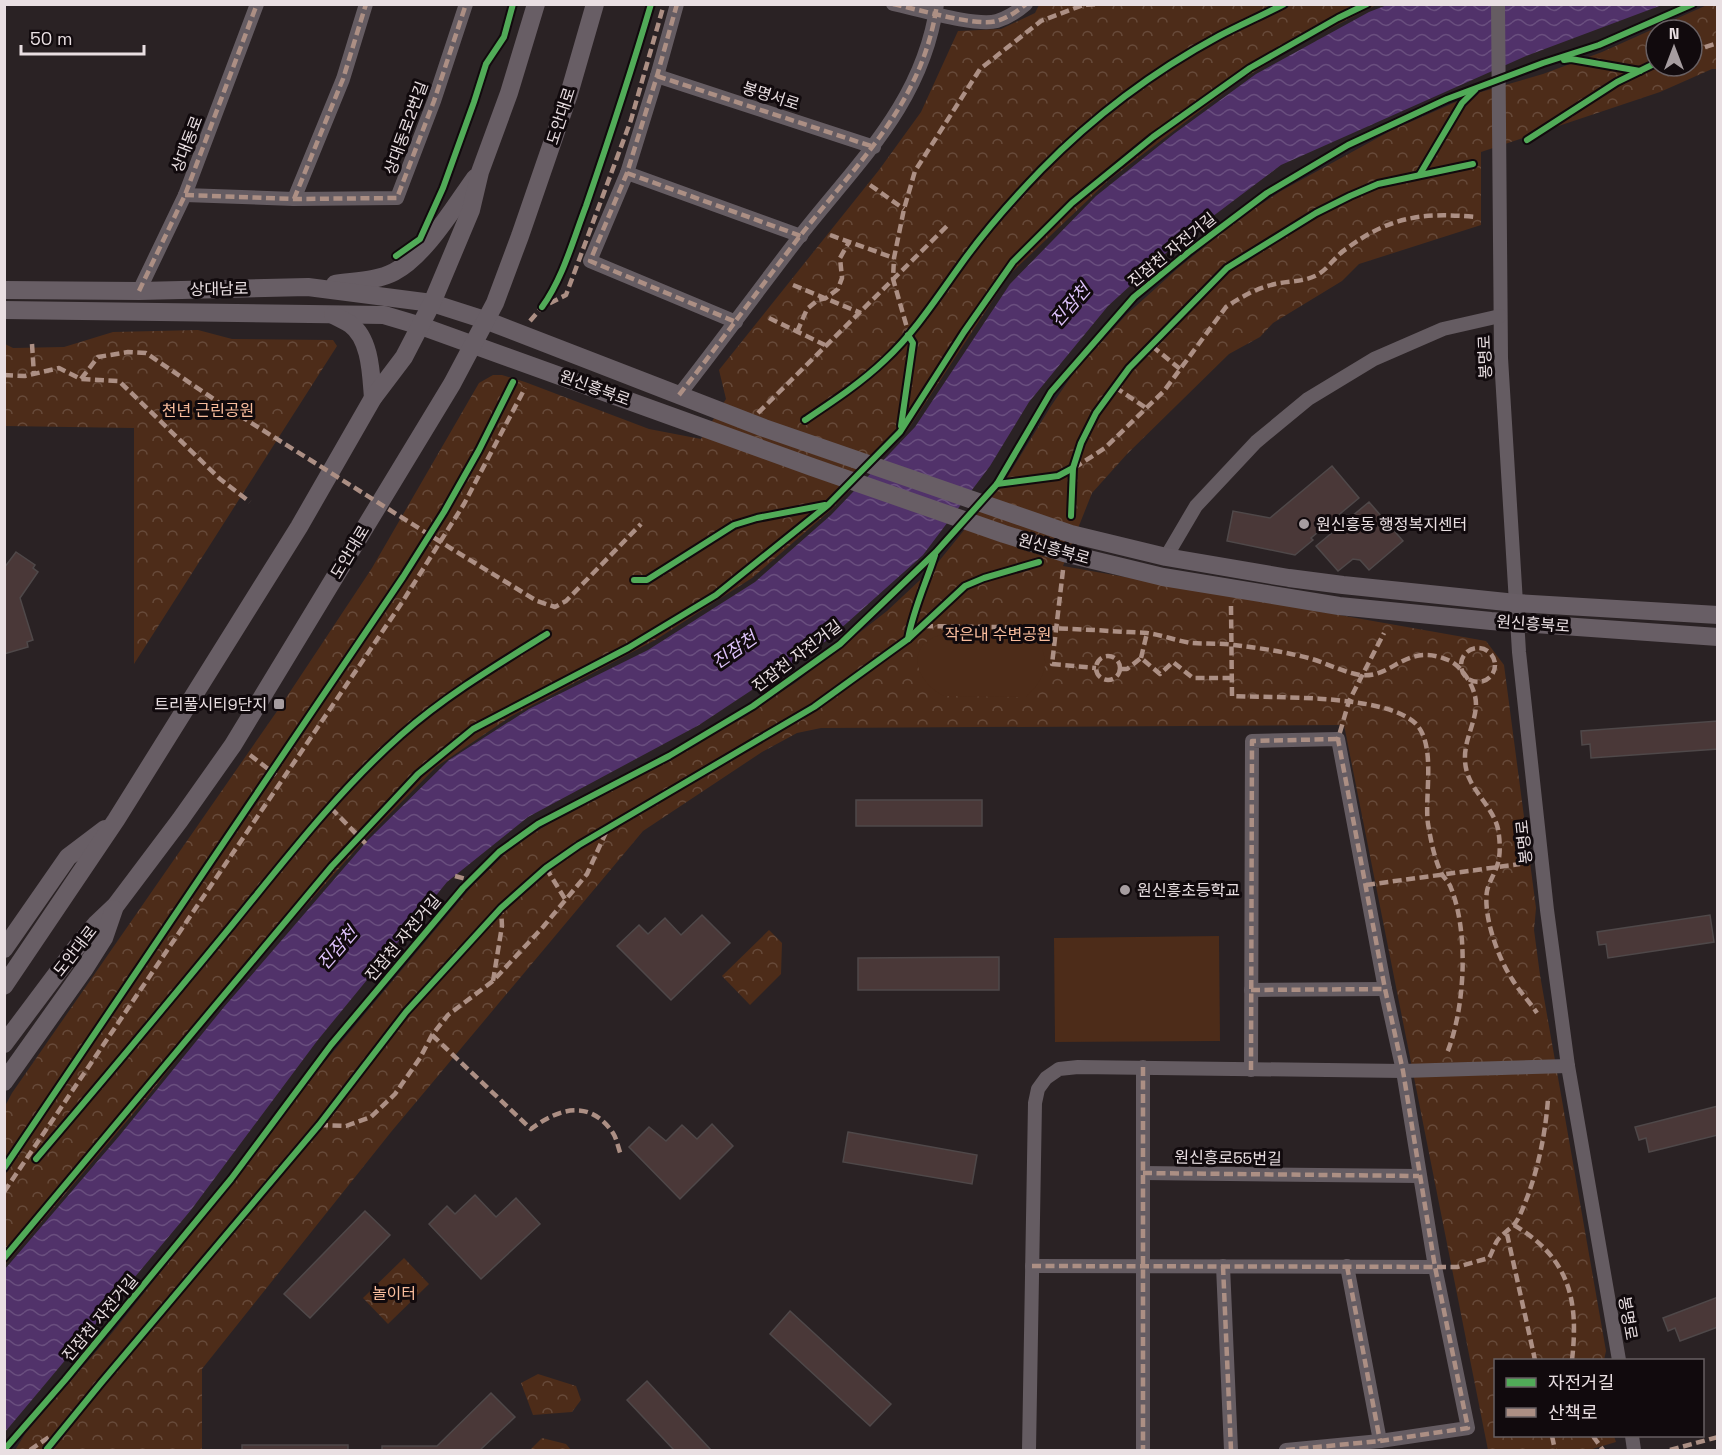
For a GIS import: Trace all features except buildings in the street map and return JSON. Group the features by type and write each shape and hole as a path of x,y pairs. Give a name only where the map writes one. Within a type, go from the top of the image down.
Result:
{"street":[{"name":"상대동로","path":"139,291 185,195 257,4"},
{"path":"294,199 343,78 366,4"},
{"name":"상대동로2번길","path":"185,195 294,199 397,198 430,111 466,4"},
{"path":"4,986 116,820 298,527 373,398 404,357 421,326 471,210 480,172 509,93 536,4"},
{"name":"도안대로","path":"4,1044 79,944 116,905 180,820 233,744 434,415 474,345 495,303 520,236 569,94 595,4"},
{"path":"677,4 627,173 590,261 736,322"},
{"path":"893,4 936,9 980,21 995,22 1009,16 1026,4"},
{"name":"봉명로","path":"1498,4 1501,358 1517,623 1547,910 1568,1066 1619,1359"},
{"path":"679,396 801,236 892,122 911,87 928,46 936,9"},
{"name":"봉명서로","path":"657,76 874,147"},
{"path":"308,287 370,279 394,273 428,244 480,172"},
{"path":"627,173 801,236"},
{"name":"상대남로","path":"4,290 139,291 308,287 432,303"},
{"name":"원신흥북로","path":"432,303 486,320 679,396 825,449 1071,534 1166,557 1300,580 1516,603 1718,615"},
{"name":"상대남로","path":"4,310 384,315 421,326"},
{"path":"329,313 352,325 363,340 370,364 373,398"},
{"name":"봉명로","path":"1166,557 1196,506 1256,442 1308,399 1374,359 1443,329 1500,316"},
{"name":"원신흥북로","path":"421,326 812,467 1064,553 1185,581 1340,606 1517,623 1718,637"},
{"path":"1251,1070 1252,741 1338,739 1385,989 1403,1071 1435,1267 1468,1428 1380,1441 1286,1450"},
{"path":"4,949 68,856 116,820"},
{"path":"4,1082 104,938 116,905"},
{"path":"1251,990 1385,989"},
{"path":"1029,1450 1035,1103 1038,1089 1046,1078 1059,1069 1143,1067 1403,1071 1568,1066"},
{"path":"1143,1067 1143,1450"},
{"name":"원신흥로55번길","path":"1143,1173 1419,1176"},
{"path":"1032,1266 1435,1267"},
{"path":"1223,1266 1231,1450"},
{"path":"1347,1266 1380,1441"}],"green space":[{"path":"1039,5 1376,5 1304,42 1241,80 1109,180 1010,274 907,431 832,509 752,578 657,639 510,717 436,767 367,837 295,918 5,1265 4,1108 12,1093 282,704 372,568 479,383 493,375 502,375 649,429 701,439 726,399 719,370 879,170 921,112 958,31 1001,29 1035,13"},
{"name":"작은내 수변공원","path":"1707,5 1717,5 1717,69 1704,73 1704,18 1678,18"},
{"name":"작은내 수변공원","path":"1644,33 1644,78 1692,78 1660,92 1481,152 1481,225 1359,264 1342,281 1273,323 1260,337 1229,354 1127,454 1092,493 1063,566 1486,641 1504,665 1536,908 1534,930 1540,975 1606,1351 1604,1359 1494,1359 1494,1437 1614,1437 1616,1442 1589,1450 1488,1450 1344,725 821,728 797,733 762,752 643,831 391,1132 202,1369 202,1450 15,1450 25,1434 112,1333 227,1189 312,1077 472,886 511,848 573,808 681,753 743,716 795,683 887,611 935,566 1008,476 1075,371 1126,315 1237,220 1281,191 1392,130 1474,94 1543,74"},
{"name":"천년 근린공원","path":"198,330 232,339 333,340 337,346 134,664 134,428 5,426 5,344 13,348 64,347 113,332"},
{"path":"947,633 1007,633 1036,639 1041,646 1045,661 1042,676 1026,697 944,696 926,682 918,661 924,643"},
{"path":"769,930 782,943 781,974 750,1005 722,976"},
{"path":"1219,936 1220,1041 1055,1042 1054,938"},
{"name":"놀이터","path":"404,1258 429,1284 388,1324 363,1298"},
{"path":"538,1374 576,1386 581,1400 572,1412 533,1415 521,1383"},
{"path":"542,1438 566,1444 571,1450 530,1450"}],"water":[{"name":"진잠천","path":"1387,5 1662,5 1526,56 1281,165 1176,244 1108,306 1029,402 990,466 923,555 829,639 699,725 528,817 447,882 317,1041 191,1210 5,1432 5,1269 120,1135 224,1007 368,840 449,760 529,709 648,650 755,582 831,515 915,427 1010,284 1096,196 1175,133 1256,74 1369,12"}],"marked path":[{"path":"139,291 185,195 257,4"},
{"path":"294,199 343,79 366,4"},
{"path":"185,195 294,199 397,198 434,101 466,4"},
{"path":"530,321 542,307 566,295 631,120 664,4"},
{"path":"677,4 627,173 590,261 736,322"},
{"path":"893,4 975,22 997,21 1016,12 1026,4"},
{"path":"679,395 885,129 918,72 937,4"},
{"path":"910,338 893,279 894,258 915,171 980,69 1041,21 1083,5 1097,4"},
{"path":"1704,47 1718,43"},
{"path":"657,76 874,147"},
{"path":"627,173 801,236"},
{"path":"870,185 904,209"},
{"path":"1074,468 1105,448 1164,391 1226,307 1232,303 1268,286 1315,276 1362,238 1392,223 1422,216 1475,217"},
{"path":"758,413 948,225"},
{"path":"830,235 894,258"},
{"path":"797,332 807,309 838,289 842,278 840,258 849,242"},
{"path":"793,285 861,313"},
{"path":"769,318 825,345"},
{"path":"32,344 34,375"},
{"path":"1152,346 1180,369"},
{"path":"81,379 98,357 128,352 146,353 218,402 452,549 537,601 555,607 566,601 641,524"},
{"path":"4,375 25,376 59,368 81,379 119,381 220,479 250,502"},
{"path":"1115,387 1146,408"},
{"path":"4,1192 401,604 464,504 525,388"},
{"path":"1063,570 1052,664 1096,668"},
{"path":"1231,606 1232,696 1355,702 1400,714 1415,723 1422,732 1428,757 1429,830 1441,873 1450,886 1457,906 1462,948 1463,971 1458,1015 1447,1053"},
{"path":"924,626 1147,633 1192,643 1229,644 1283,652 1360,675 1382,672 1421,655 1453,662 1469,680 1476,704 1465,751 1466,769 1469,779 1495,820 1499,833 1498,862 1487,891 1489,924 1507,970 1537,1013"},
{"path":"1141,658 1147,633"},
{"path":"1286,1450 1380,1441 1468,1428 1435,1267 1403,1071 1385,989 1338,739 1349,701 1384,633"},
{"path":"1478,648 1490,653 1495,665 1490,677 1478,682 1466,677 1461,665 1466,653 1478,648"},
{"path":"1108,656 1117,659 1120,668 1117,677 1108,680 1099,677 1096,668 1099,659 1108,656"},
{"path":"1121,669 1127,669 1141,658 1160,674 1173,662 1193,678 1232,678"},
{"path":"1251,1070 1252,741 1338,739"},
{"path":"250,755 276,775"},
{"path":"331,808 366,844"},
{"path":"319,1125 346,1126 371,1117 395,1094 420,1058 432,1035 448,1015 493,981 543,927 587,874 607,830"},
{"path":"1366,885 1520,864"},
{"path":"546,868 565,899"},
{"path":"455,876 470,880"},
{"path":"493,981 502,926 501,908"},
{"path":"1251,990 1385,989"},
{"path":"432,1035 531,1129 563,1112 584,1111 604,1122 614,1135 621,1155"},
{"path":"1143,1067 1143,1450"},
{"path":"1032,1266 1457,1267 1489,1258 1497,1241 1517,1221 1525,1203 1539,1159 1548,1099"},
{"path":"1143,1173 1419,1176"},
{"path":"1514,1225 1547,1251 1566,1282 1574,1318 1572,1359"},
{"path":"1507,1234 1535,1359"},
{"path":"1223,1266 1231,1450"},
{"path":"1347,1266 1380,1441"},
{"path":"30,1450 52,1435"},
{"path":"1552,1437 1555,1450"},
{"path":"1594,1437 1603,1450"},
{"path":"1670,1450 1718,1437"}],"cycle path":[{"path":"396,256 420,239 443,188 486,64 504,37 513,4"},
{"path":"542,307 556,284 572,245 651,4"},
{"path":"805,420 856,384 896,350 998,217 1041,170 1081,132 1171,64 1219,36 1284,4"},
{"path":"4,1258 332,866 418,774 473,729 628,648 716,595 828,505 900,432 964,332 1013,262 1072,203 1153,137 1250,68 1367,4"},
{"name":"진잠천 자전거길","path":"4,1450 65,1380 231,1179 331,1045 463,888 499,852 538,824 669,756 753,706 840,644 936,552 997,484 1051,392 1134,297 1267,193 1348,145 1447,99 1599,45 1693,4"},
{"path":"1564,60 1571,59 1640,71"},
{"path":"1527,140 1617,82 1644,69"},
{"path":"1420,174 1462,103 1475,90"},
{"path":"1071,516 1073,468 1081,443 1096,413 1129,368 1227,268 1316,213 1378,184 1473,164"},
{"path":"901,426 913,343 908,335"},
{"path":"4,1168 403,577 444,512 479,450 513,382"},
{"path":"997,484 1058,476 1073,468"},
{"path":"634,580 647,580 734,525 757,518 825,505"},
{"path":"908,639 916,607 935,555"},
{"path":"47,1449 319,1125 406,1012 501,908 546,868 579,845 814,707 908,639 965,586 1039,562"},
{"path":"36,1159 292,851 355,779 401,735 435,707 547,634"}],"place":[{"name":"원신흥동 행정복지센터","path":"1304,524"},
{"name":"트리풀시티9단지","path":"279,704"},
{"name":"원신흥초등학교","path":"1125,890"}]}
